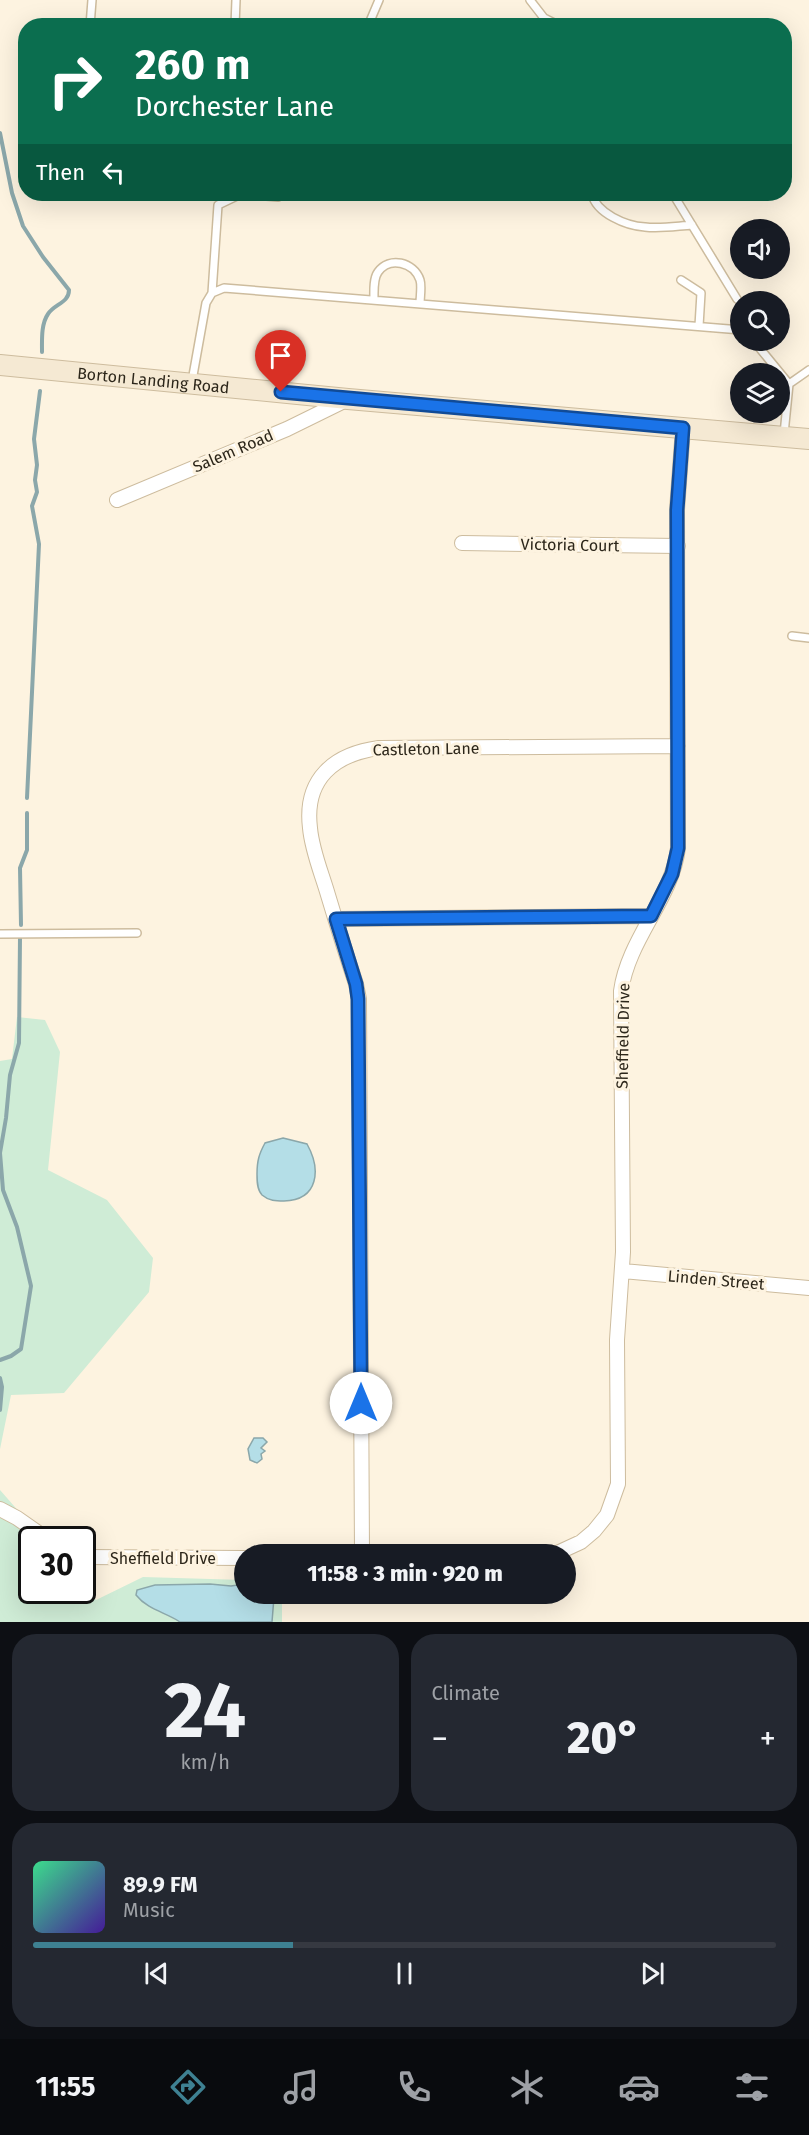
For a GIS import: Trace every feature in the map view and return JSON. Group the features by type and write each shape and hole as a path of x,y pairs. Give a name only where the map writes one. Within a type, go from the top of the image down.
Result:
{"street":[{"name":"Borton Landing Road","path":"0,365 348,399 809,439"},
{"name":"Salem Road","path":"117,500 287,429 348,399"},
{"name":"Sheffield Drive","path":"576,1544 594,1532 607,1515 616,1495 619,1472 618,1323 623,1271 621,991 624,973 672,874 677,857 677,510 683,428"},
{"name":"Victoria Court","path":"462,543 678,546"},
{"name":"Castleton Lane","path":"362,1544 358,999 356,984 310,834 310,807 313,792 322,776 345,756 379,748 678,746"},
{"path":"336,919 651,916"},
{"name":"Linden Street","path":"623,1271 809,1288"},
{"path":"0,1509 28,1526"},
{"name":"Sheffield Drive","path":"96,1557 234,1557"}],"lane":[{"path":"91,18 93,0"},
{"path":"235,18 236,0"},
{"path":"371,18 379,0"},
{"path":"530,0 544,18"},
{"path":"593,201 607,213 625,222 645,227 692,225"},
{"path":"677,201 732,291"},
{"path":"191,383 206,303 212,293 218,205 224,202"},
{"path":"374,300 378,273 386,265 398,262 411,267 420,280 420,304"},
{"path":"681,280 701,293 699,326"},
{"path":"212,293 224,288 730,329"},
{"path":"762,351 772,363"},
{"path":"790,383 809,370"},
{"path":"784,437 785,423"},
{"path":"792,636 809,638"},
{"path":"0,934 137,933"}],"green space":[{"path":"17,1017 45,1020 60,1052 48,1170 107,1200 153,1258 149,1292 64,1393 11,1395 0,1449 0,1061 12,1059"},
{"path":"0,1490 32,1526 18,1526 18,1604 96,1604 96,1600 143,1577 234,1580 234,1604 282,1604 282,1622 0,1622"}],"water":[{"path":"283,1138 307,1144 314,1163 314,1182 304,1195 296,1199 275,1201 265,1197 259,1191 257,1165 265,1143"},
{"path":"254,1438 263,1438 267,1442 261,1448 265,1451 261,1454 262,1459 257,1463 250,1460 248,1449"},
{"path":"155,1585 234,1586 234,1604 273,1604 272,1622 180,1622 151,1607 136,1595 137,1590"}],"waterway":[{"path":"0,133 12,193 23,226 43,257 69,290 67,298 51,311 44,322 42,352"},
{"path":"27,798 39,544 32,506 37,492 34,439 40,391"},
{"path":"21,925 20,868 27,850 27,813"},
{"path":"0,1360 21,1349 31,1286 17,1227 3,1190 0,1153 10,1075 19,1043 20,937"},
{"path":"0,1378 2,1387 0,1410"}],"route":[{"path":"281,392 683,428 677,510 679,835 677,857 672,874 651,916 336,919 356,984 358,999 361,1403"}]}
